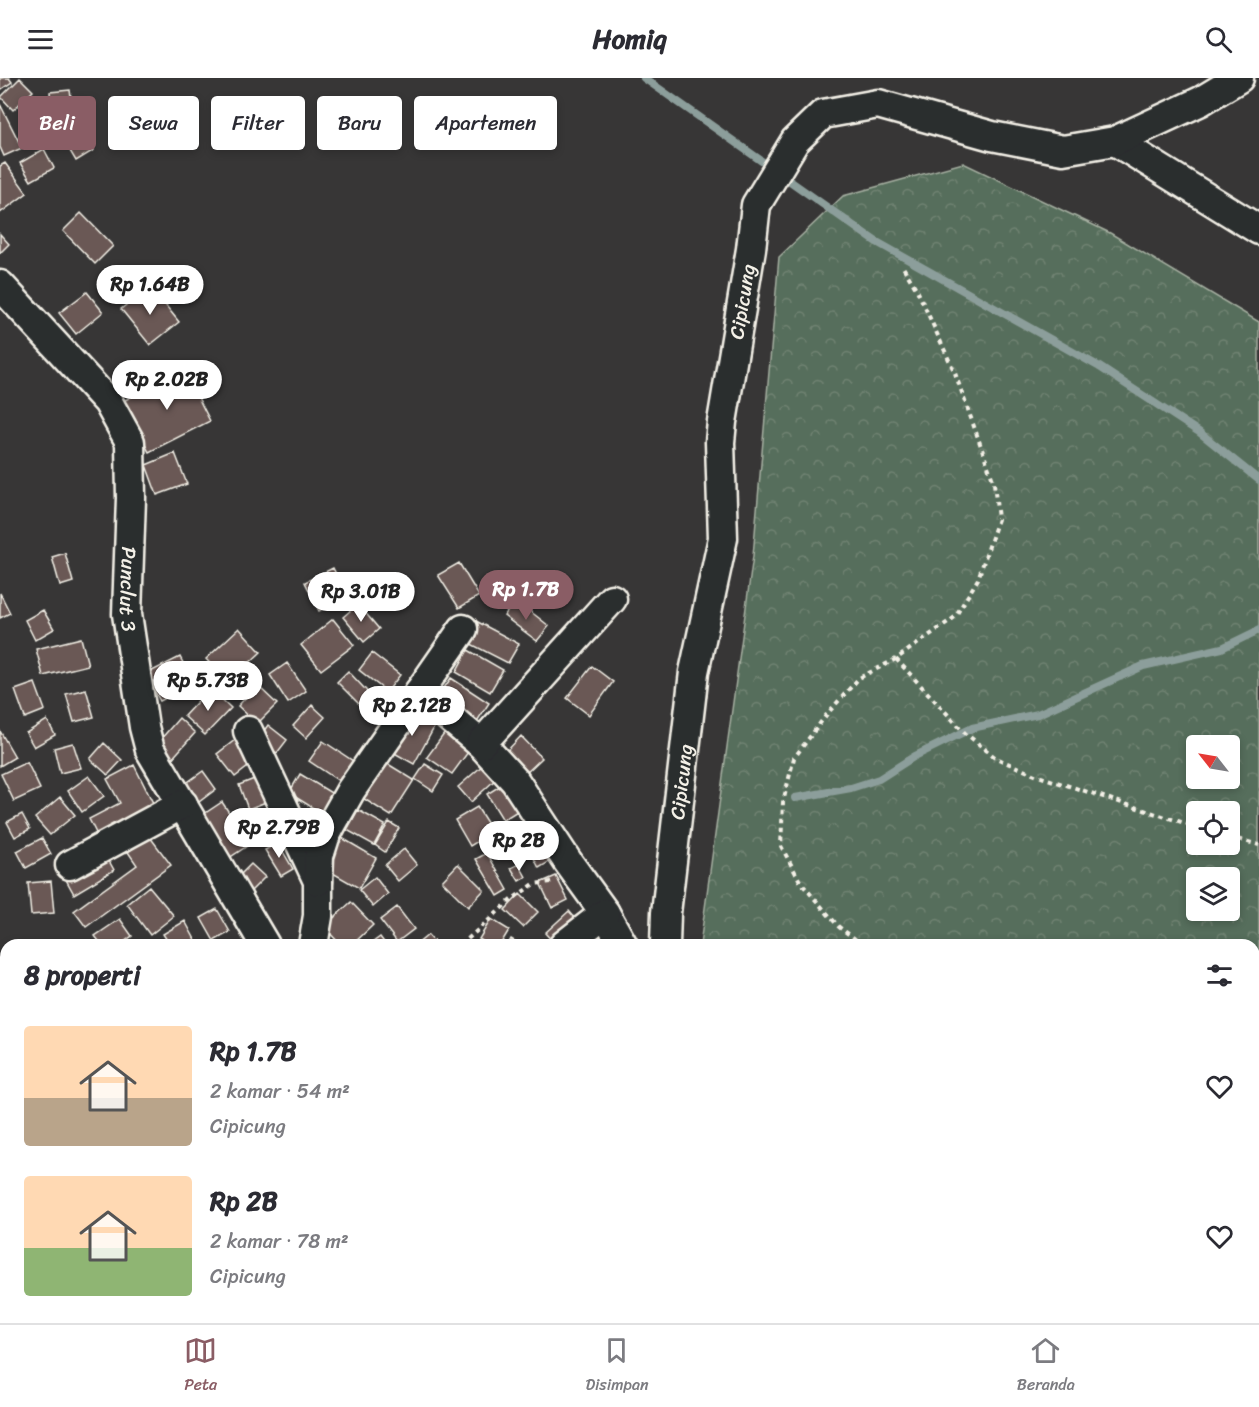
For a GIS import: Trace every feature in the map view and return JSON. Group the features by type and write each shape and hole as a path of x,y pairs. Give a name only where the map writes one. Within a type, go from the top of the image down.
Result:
{"street":[{"name":"Cipicung","path":"665,939 666,914 694,672 723,538 720,450 722,422 751,249 756,205 795,141 823,114 878,104 992,136 1063,150 1115,141 1201,101 1236,79"},
{"path":"1115,141 1259,230"},
{"name":"Punclut 3","path":"0,285 108,402 130,442 131,498 127,614 144,727 150,750 262,939"},
{"path":"481,744 612,599"},
{"path":"314,939 318,916 319,856 325,837 351,790 463,629"},
{"path":"419,692 481,744 515,781 619,939"},
{"path":"248,731 318,881"},
{"path":"69,865 183,804"},
{"path":"572,939 604,913"}],"path":[{"path":"855,939 839,927 801,884 781,846 783,802 794,758 827,714 859,678 896,659 955,617 978,579 999,519 994,483 955,373 917,290 903,267"},
{"path":"896,659 965,733 996,758 1035,775 1186,823"},
{"path":"1240,840 1259,846"},
{"path":"467,939 504,904 534,884"}],"green space":[{"path":"963,163 1110,233 1259,322 1259,939 701,939 753,556 779,257 843,196"}],"building":[{"path":"0,78 9,78 12,82 0,90"},
{"path":"20,78 33,91 28,96 18,96 18,105 13,110 1,97"},
{"path":"70,90 71,96 50,96 50,92"},
{"path":"0,104 18,140 18,150 4,156 0,147"},
{"path":"45,150 54,168 31,181 20,163"},
{"path":"69,150 94,150 76,161"},
{"path":"5,163 27,193 0,213 0,166"},
{"path":"81,213 113,246 95,264 63,231"},
{"path":"0,234 9,244 0,253"},
{"path":"150,286 179,322 150,345 121,309"},
{"path":"87,292 103,312 76,334 59,313"},
{"path":"184,370 210,421 149,452 123,401"},
{"path":"175,453 187,484 157,495 146,465"},
{"path":"65,553 73,582 60,586 52,557"},
{"path":"459,563 479,596 459,608 438,575"},
{"path":"333,568 347,596 319,611 305,582"},
{"path":"0,593 10,613 0,618"},
{"path":"516,600 549,626 537,641 504,616"},
{"path":"358,604 379,629 364,642 343,617"},
{"path":"43,610 54,629 35,640 25,620"},
{"path":"333,619 354,645 321,670 301,645"},
{"path":"476,621 519,644 508,663 465,641"},
{"path":"239,628 261,652 228,683 206,659"},
{"path":"81,638 88,665 43,676 36,649"},
{"path":"468,650 503,670 490,692 456,672"},
{"path":"372,653 400,675 387,692 359,670"},
{"path":"180,657 194,684 160,701 146,674"},
{"path":"287,663 306,691 288,703 270,675"},
{"path":"592,666 613,682 589,715 567,698"},
{"path":"348,671 378,703 368,713 337,682"},
{"path":"451,678 489,703 472,729 433,704"},
{"path":"35,683 45,710 25,718 15,690"},
{"path":"257,685 277,704 257,724 238,706"},
{"path":"210,688 231,708 205,735 184,716"},
{"path":"86,689 94,717 74,722 66,694"},
{"path":"312,705 325,717 306,738 293,726"},
{"path":"411,710 436,724 414,764 389,750"},
{"path":"179,718 195,733 170,761 154,747"},
{"path":"47,720 55,735 34,747 26,733"},
{"path":"268,725 287,740 277,753 258,739"},
{"path":"447,730 471,748 452,774 427,757"},
{"path":"0,731 15,757 0,766"},
{"path":"240,736 257,760 235,777 217,754"},
{"path":"521,736 542,758 523,776 503,755"},
{"path":"323,741 353,761 339,781 309,761"},
{"path":"73,743 81,768 60,773 54,748"},
{"path":"104,743 122,760 108,775 90,759"},
{"path":"383,761 414,780 391,816 361,797"},
{"path":"27,762 40,789 14,801 1,774"},
{"path":"425,764 443,775 433,791 415,779"},
{"path":"134,765 154,805 97,835 89,819 120,803 107,779"},
{"path":"483,765 496,779 471,802 458,787"},
{"path":"203,771 216,789 195,805 181,787"},
{"path":"300,774 333,794 321,813 289,793"},
{"path":"89,776 104,796 82,812 68,791"},
{"path":"262,776 271,800 248,809 239,785"},
{"path":"503,784 519,810 503,820 487,794"},
{"path":"60,797 75,815 50,835 35,818"},
{"path":"222,802 250,844 226,860 198,818"},
{"path":"275,805 281,821 258,831 252,816"},
{"path":"477,807 493,832 470,846 455,820"},
{"path":"358,810 385,825 374,845 347,830"},
{"path":"22,814 30,829 15,837 7,822"},
{"path":"389,822 399,828 385,852 375,845"},
{"path":"529,825 536,839 503,856 495,841"},
{"path":"150,837 171,865 86,927 74,911 137,865 128,852"},
{"path":"42,838 51,854 26,868 17,851"},
{"path":"342,838 376,858 359,888 324,868"},
{"path":"278,843 293,869 281,876 265,850"},
{"path":"545,843 554,859 539,868 531,852"},
{"path":"404,849 417,865 398,881 385,865"},
{"path":"104,852 114,870 74,894 64,876"},
{"path":"487,853 508,890 498,896 476,859"},
{"path":"251,864 265,877 248,894 234,881"},
{"path":"458,864 484,890 468,907 442,881"},
{"path":"519,864 526,877 519,881 511,868"},
{"path":"556,876 568,900 552,908 540,883"},
{"path":"375,877 388,894 373,907 359,890"},
{"path":"51,881 54,913 31,915 28,883"},
{"path":"149,886 174,916 150,935 127,904"},
{"path":"520,894 538,912 523,927 505,910"},
{"path":"351,902 373,925 358,939 335,939 324,927"},
{"path":"397,907 414,929 401,939 395,939 380,920"},
{"path":"217,909 230,932 213,939 201,918"},
{"path":"569,911 582,926 564,939 550,939 545,933"},
{"path":"120,919 132,936 128,939 97,939 95,936"},
{"path":"491,919 509,930 504,939 479,939"},
{"path":"185,921 195,939 166,939 163,934"},
{"path":"595,929 604,939 584,939"}],"waterway":[{"path":"644,78 875,241 1098,366 1199,432 1259,480"},
{"path":"795,798 851,788 879,779 915,756 972,728 1038,714 1143,666 1222,648 1259,630"}]}
